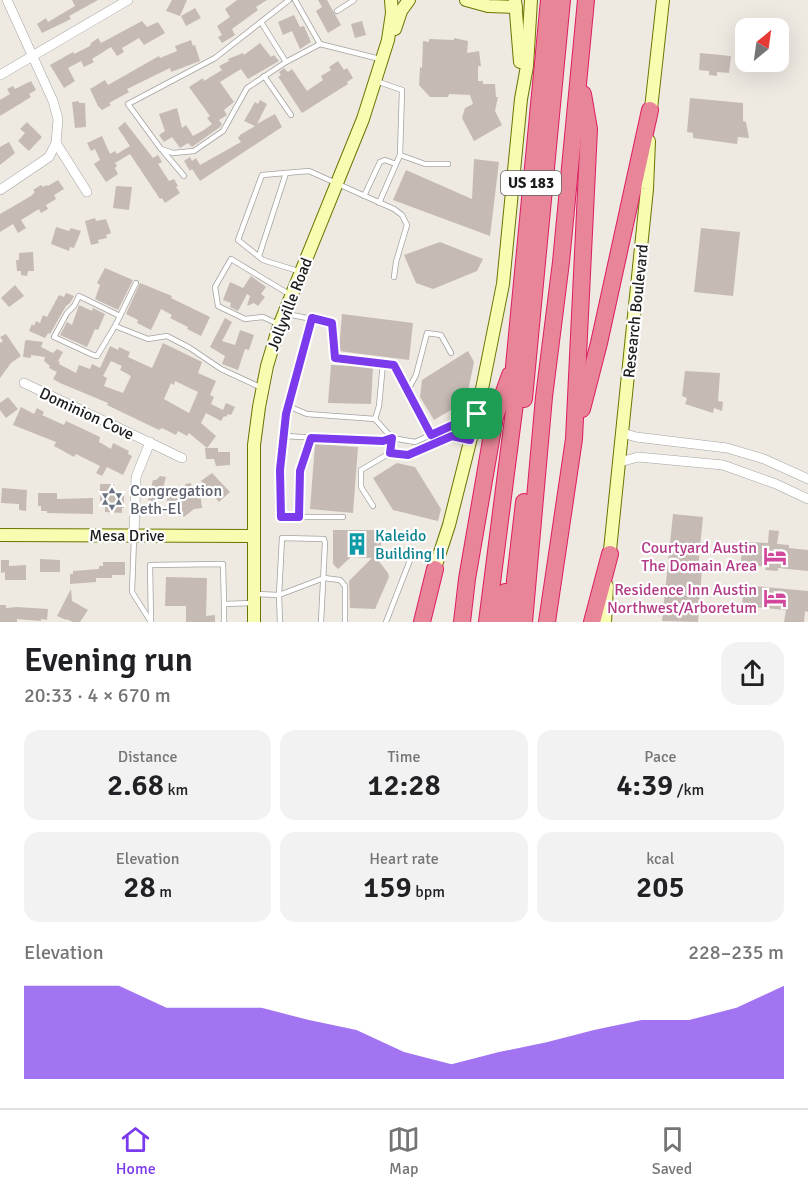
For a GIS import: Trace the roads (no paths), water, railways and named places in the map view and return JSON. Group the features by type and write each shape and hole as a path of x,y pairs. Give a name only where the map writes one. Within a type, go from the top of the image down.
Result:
{"highway":[{"name":"US 183","path":"487,622 515,403 514,366 549,0"},
{"path":"515,622 511,579 562,0"},
{"path":"502,622 511,579 552,248 575,0"},
{"name":"US 183","path":"524,622 544,398 561,262 586,0"},
{"path":"547,622 574,439 589,129 579,75"},
{"path":"574,439 599,343 650,110"},
{"path":"462,622 467,579 495,417 514,366"},
{"path":"592,622 610,554"},
{"path":"422,622 437,563"}],"main road":[{"name":"Jollyville Road","path":"254,622 254,445 262,388 282,319 363,119 383,60 392,13 391,0"},
{"path":"388,40 393,34 401,11 409,0"},
{"path":"466,0 488,6 516,3 521,99"},
{"path":"413,622 437,563 449,525 477,414 503,284 531,0"},
{"name":"Research Boulevard","path":"604,622 647,189 650,110 663,0"},
{"name":"Mesa Drive","path":"0,535 253,536"}],"street":[{"path":"0,190 49,157 56,143 58,119 53,101 8,0"},
{"path":"0,75 128,0"},
{"path":"56,143 87,192"},
{"name":"Dominion Cove","path":"24,383 182,458"},
{"path":"623,433 636,437 727,448 749,454 808,479"},
{"name":"Dominion Cove","path":"134,535 136,477 150,442"},
{"path":"620,462 638,457 723,465 777,484 808,499"},
{"path":"777,484 785,468"}],"lane":[{"path":"184,176 128,104 215,58 289,0"},
{"path":"295,0 320,44"},
{"path":"337,11 354,0"},
{"path":"261,22 286,62"},
{"path":"161,149 173,153 194,151 214,138 224,131 247,88 286,62 320,44 383,60"},
{"path":"264,76 291,115"},
{"path":"376,81 402,90 403,103 400,155 379,203"},
{"path":"400,155 425,164 448,164"},
{"path":"364,196 380,162 385,160 396,164"},
{"path":"301,272 259,256 238,240 262,175 309,171 402,215 407,225 394,277"},
{"path":"259,256 286,173"},
{"path":"291,296 231,259 215,287 218,306 245,319 312,318 332,323 335,358 394,365 431,435"},
{"path":"120,316 79,296 54,337 97,356 115,326 120,316 136,283"},
{"path":"312,318 288,406 283,436 280,470 281,517 343,517"},
{"path":"115,326 148,339 167,336 221,369 262,388"},
{"path":"408,390 416,375 427,333 441,335 452,353"},
{"path":"375,419 379,406 383,363"},
{"path":"288,406 307,414 375,419 392,438 390,453"},
{"path":"283,436 383,441 392,438 415,442 477,414"},
{"path":"373,506 361,487 361,470 390,453 408,455 452,436 470,440"},
{"path":"299,517 300,471 311,438"},
{"path":"134,535 132,592 151,622"},
{"path":"280,622 282,538 324,539 321,622"},
{"path":"386,622 412,555 437,563"},
{"path":"151,622 150,565 223,564 224,622"},
{"path":"224,604 279,595 324,578 340,580 345,586 345,622"}],"place":[{"name":"Congregation Beth-El","path":"112,499"},
{"name":"Kaleido Building II","path":"357,544"},
{"name":"Courtyard Austin The Domain Area","path":"775,556"},
{"name":"Residence Inn Austin Northwest/Arboretum","path":"775,598"}]}
